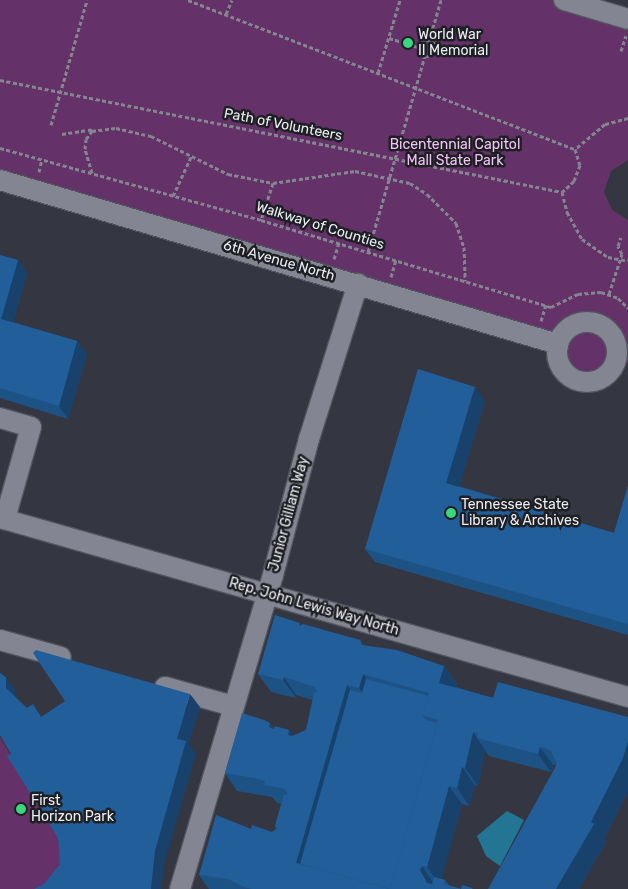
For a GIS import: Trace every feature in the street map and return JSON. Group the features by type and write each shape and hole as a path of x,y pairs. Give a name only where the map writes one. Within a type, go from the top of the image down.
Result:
{"street":[{"path":"564,0 628,19"},
{"name":"6th Avenue North","path":"0,180 558,344"},
{"name":"Junior Gilliam Way","path":"180,889 267,594 309,439 358,284"},
{"path":"595,322 606,327 615,339 622,362 602,379 578,380 562,368 558,358 558,344 571,326 595,322"},
{"path":"0,418 31,427 3,518"},
{"name":"Rep. John Lewis Way North","path":"3,518 628,697"},
{"path":"0,640 84,664"},
{"path":"148,682 233,706"}],"path":[{"path":"51,125 87,0"},
{"path":"188,0 575,149"},
{"path":"226,14 232,0"},
{"path":"378,74 400,0"},
{"path":"368,252 425,56 434,49 429,41 441,0"},
{"path":"621,51 628,30"},
{"path":"389,38 419,47 425,56"},
{"path":"419,47 422,42 429,41"},
{"name":"Path of Volunteers","path":"0,80 562,192"},
{"path":"575,149 605,124 628,118"},
{"path":"62,134 116,128 151,136 169,142 191,157 228,174 273,183 347,171 391,177 427,194 456,223 464,247 465,281"},
{"path":"92,173 86,161 85,145 89,134 97,129"},
{"name":"Walkway of Counties","path":"0,148 261,220 551,306 586,292 609,294"},
{"path":"575,149 580,165 574,181 562,192 570,220 582,239 594,249 620,260 628,261"},
{"path":"173,196 191,157"},
{"path":"261,220 273,183"},
{"path":"621,237 618,246 622,254 609,294 628,308"},
{"path":"333,261 339,243"},
{"path":"390,278 396,260"}],"green space":[{"name":"Bicentennial Capitol Mall State Park","path":"0,0 564,0 628,19 628,160 611,171 604,192 612,210 628,220 628,363 617,360 602,379 578,381 562,368 557,352 0,180"},
{"name":"First Horizon Park","path":"0,737 66,849 63,889 0,889"}],"water":[{"path":"507,811 524,820 500,866 486,856 477,836"}],"building":[{"path":"0,255 18,260 1,319 77,341 59,406 0,388"},
{"name":"Tennessee State Library & Archives","path":"418,369 475,387 446,483 614,533 628,486 628,624 365,549"},
{"path":"275,615 300,623 299,626 303,624 360,640 362,645 397,650 444,666 439,683 493,698 498,682 628,717 628,741 623,758 591,822 594,824 556,889 488,889 557,764 551,751 545,748 540,747 538,754 477,738 478,733 473,732 465,768 462,767 457,788 449,786 427,867 422,866 420,870 427,883 432,884 434,877 445,880 444,884 461,889 390,889 438,720 422,715 429,693 363,674 359,688 347,685 296,863 389,889 252,889 228,879 199,875 216,815 251,829 252,825 272,832 278,828 275,826 284,795 288,794 285,789 264,785 265,781 225,773 242,713 270,723 269,727 274,729 275,726 289,730 288,735 292,736 306,730 314,693 317,692 315,687 284,677 283,680 258,674"},
{"path":"36,650 190,694 177,739 186,741 155,851 151,889 34,889 44,884 60,864 58,838 7,756 11,754 0,735 0,673 6,677 6,688 27,708 33,704 41,717 65,701 33,653"},
{"path":"366,679 428,696 422,715 426,720 437,723 390,889 300,864 350,690 362,693"},
{"path":"462,885 472,888 472,889 461,889"}],"place":[{"name":"World War II Memorial","path":"408,43"},
{"name":"Tennessee State Library & Archives","path":"451,513"},
{"name":"First Horizon Park","path":"21,809"}]}
